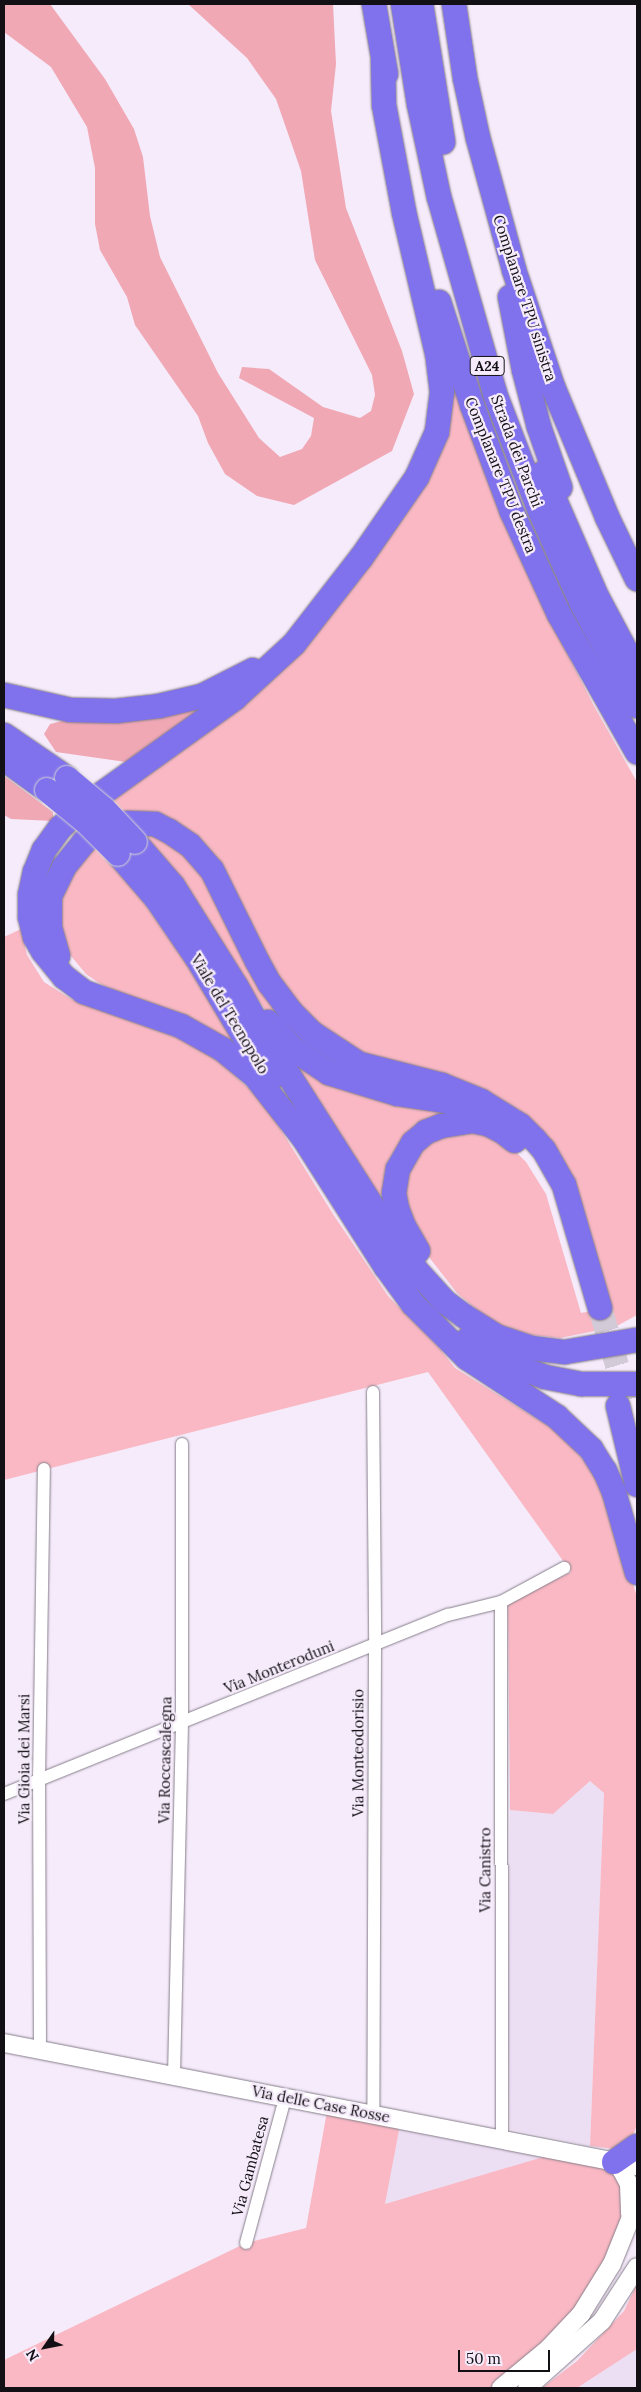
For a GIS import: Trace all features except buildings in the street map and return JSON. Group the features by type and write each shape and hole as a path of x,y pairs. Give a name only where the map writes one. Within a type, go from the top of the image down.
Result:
{"highway":[{"name":"Complanare TPU destra","path":"374,4 382,60 440,304 472,405 512,512 559,614 637,752"},
{"name":"Strada dei Parchi","path":"403,4 419,104 439,197 495,394 540,511 577,593 637,706"},
{"name":"Strada dei Parchi","path":"421,4 453,193 509,386 554,502 597,597 637,672"},
{"name":"Complanare TPU sinistra","path":"454,4 465,78 478,138 514,270 553,387 607,517 637,579"},
{"path":"306,1141 255,1076 222,1049 181,1026 84,992 64,977 51,963 34,932 30,917 30,895 34,872 44,850 60,828 79,810 234,699 294,644 361,558 417,477 437,432 442,392 436,353 404,212 384,104 382,60"},
{"path":"478,138 524,370 539,427 560,487 588,553 597,597"},
{"path":"4,695 70,710 116,711 159,706 202,696 224,686 294,644"},
{"name":"Viale del Tecnopolo","path":"4,735 57,784 86,822 126,848 173,886 236,986"},
{"name":"Viale del Tecnopolo","path":"4,759 57,784"},
{"path":"84,992 67,970 54,946 48,913 50,896 56,879 73,854 96,832 128,823 155,824 176,835 202,856 212,870 256,961 270,984 291,1012 312,1033 359,1064 442,1085 480,1101 520,1125 540,1145 564,1185 595,1310 545,1179 512,1138 488,1124 473,1120 457,1121 426,1132 413,1143 401,1161 394,1184 397,1209 404,1227 434,1276 464,1316"},
{"name":"Viale del Tecnopolo","path":"126,848 156,898 197,958 306,1141 386,1267 413,1304"},
{"path":"236,986 293,1049 329,1073 398,1094 454,1102 504,1114"},
{"path":"236,986 267,1041 389,1232 427,1284 464,1316 498,1336 539,1350 565,1352 632,1340"},
{"path":"413,1304 484,1352 506,1363 545,1377 582,1384 628,1397"},
{"path":"413,1304 467,1358 557,1417 591,1449 605,1471 614,1492 637,1573"},
{"path":"582,1384 637,1369"},
{"path":"628,1397 637,1437"},
{"path":"628,1397 637,1485"},
{"path":"614,2162 637,2146"}],"street":[{"name":"Via Monteodorisio","path":"373,1392 375,1646 374,2114"},
{"name":"Via Roccascalegna","path":"174,2076 182,1724 182,1444"},
{"name":"Via Gioia dei Marsi","path":"40,2050 39,1780 44,1469"},
{"name":"Via Monteroduni","path":"4,1794 182,1724 448,1615 501,1602 564,1568"},
{"name":"Via Canistro","path":"501,1602 502,2139"},
{"name":"Via delle Case Rosse","path":"4,2043 637,2166"},
{"name":"Via Gambatesa","path":"246,2243 286,2098"},
{"path":"614,2162 621,2169 629,2184 630,2225"},
{"path":"501,2388 549,2348 581,2314 612,2264 630,2225 637,2202"},
{"path":"527,2388 602,2321 637,2267"}],"shaded area":[{"path":"4,4 50,4 105,79 134,129 143,157 150,216 160,257 218,373 259,438 280,457 302,449 311,436 314,418 239,378 242,367 269,369 323,407 360,418 371,411 375,395 372,375 315,260 301,171 276,99 247,58 188,4 333,4 336,64 331,111 346,208 402,351 414,394 392,451 294,505 257,496 225,474 208,443 198,416 135,325 127,297 100,250 95,224 95,168 87,127 51,67 4,32"},
{"path":"452,377 549,618 594,706 637,782 637,1315 615,1327 560,1338 532,1335 499,1325 486,1317 457,1293 418,1243 403,1184 422,1145 470,1127 509,1145 526,1162 546,1194 581,1313 607,1308 538,1128 519,1110 490,1093 359,1054 296,1008 221,873 123,815 105,799 275,678 415,497"},
{"path":"239,690 133,763 56,752 44,734 50,724 62,721 123,719"},
{"path":"4,776 53,812 53,821 11,819 4,815"},
{"path":"140,832 154,834 190,859 332,1058 349,1073 274,1022"},
{"path":"92,844 139,896 184,960 240,1051 99,983 86,974 66,950 61,937 59,889"},
{"path":"21,929 27,955 44,982 71,999 189,1042 214,1057 263,1101 333,1214 388,1296 440,1349 455,1368 561,1434 597,1476 614,1520 637,1597 637,2125 632,2138 615,2149 590,2146 604,1793 590,1781 553,1814 510,1810 508,1604 571,1572 428,1372 4,1480 4,937"},
{"path":"293,1063 328,1084 463,1111 397,1147 387,1163 384,1188 382,1194 379,1195"},
{"path":"590,1781 604,1793 590,2146 510,2129 508,2020 510,1810 553,1814"},
{"path":"328,2106 401,2120 385,2204 563,2151 637,2166 637,2201 595,2294 499,2388 4,2388 4,2360 246,2243 306,2228"},
{"path":"399,2129 551,2155 385,2204"},
{"path":"637,2284 637,2349 577,2388 542,2388 577,2361 624,2311"},
{"path":"637,2349 637,2388 577,2388"}],"tunnel":[{"path":"600,1308 628,1402"}]}
